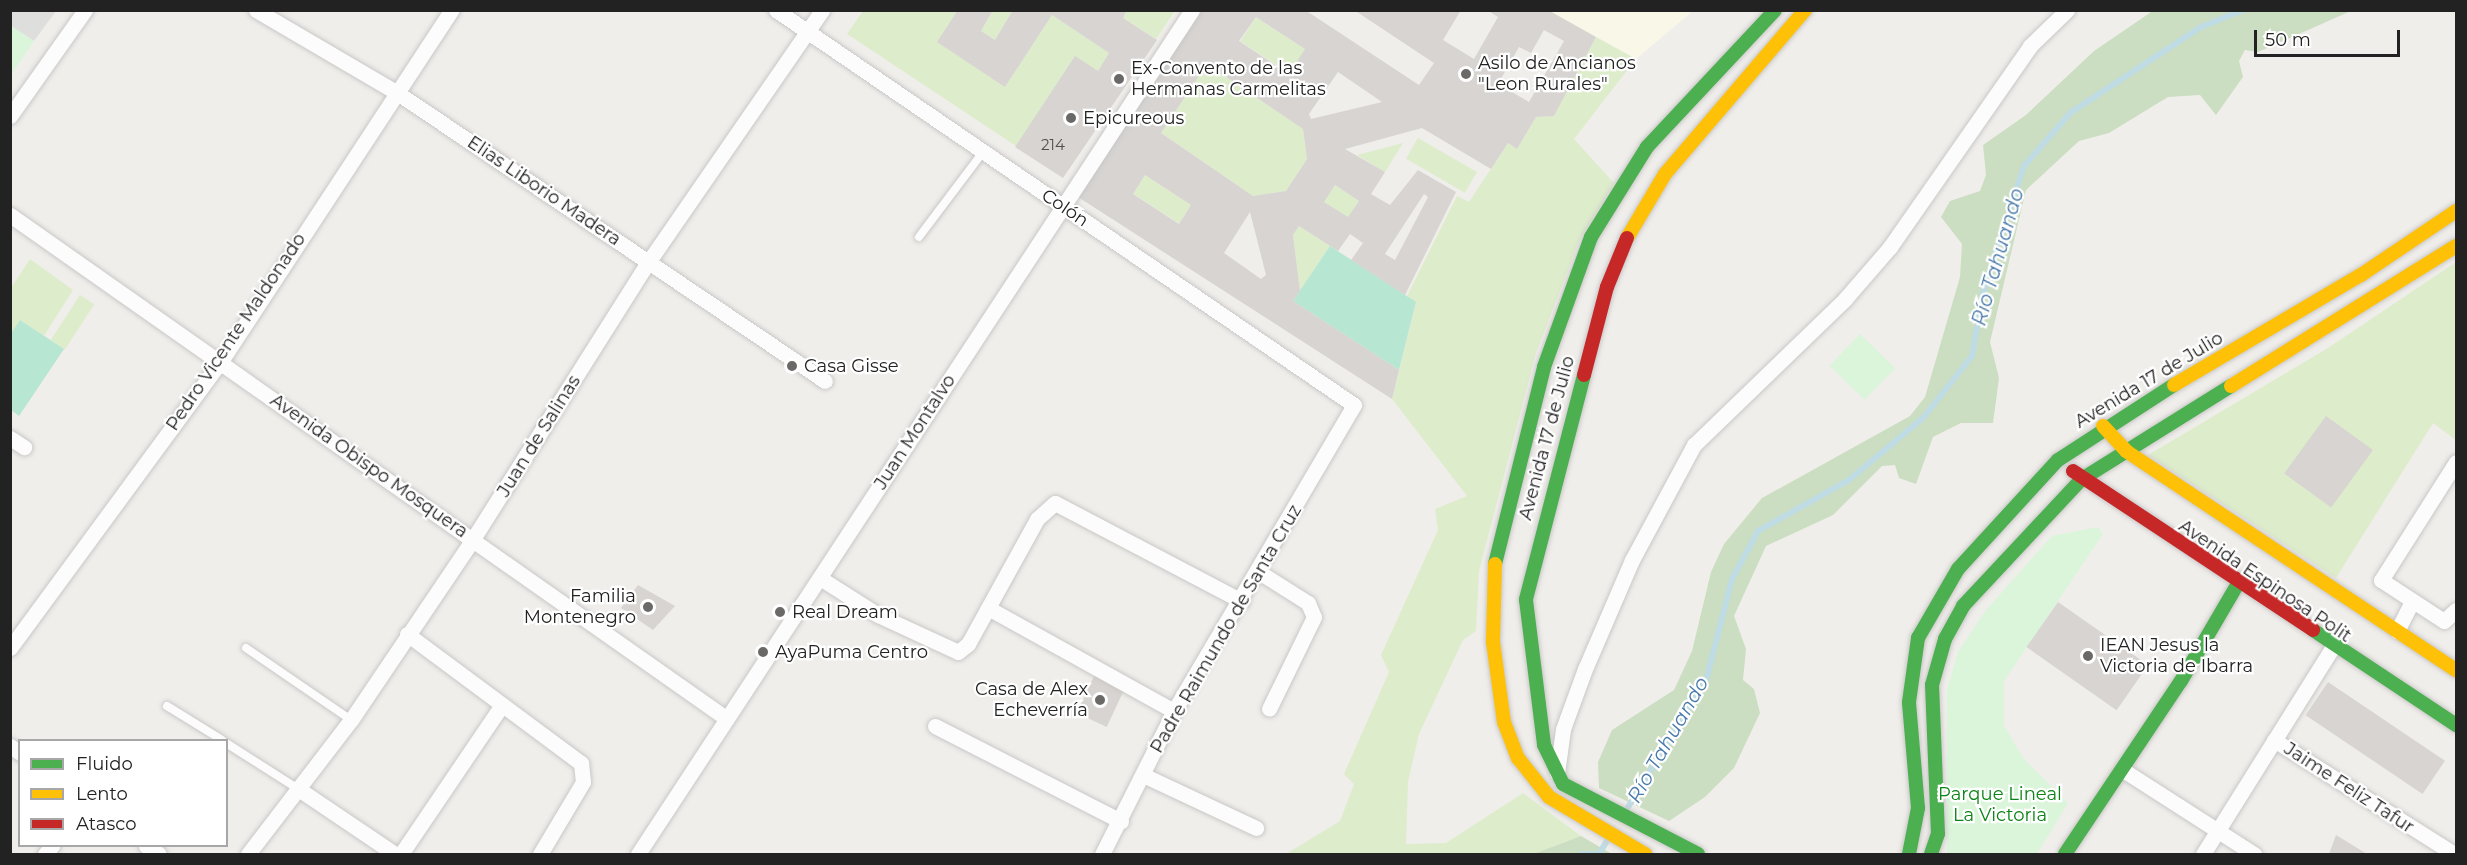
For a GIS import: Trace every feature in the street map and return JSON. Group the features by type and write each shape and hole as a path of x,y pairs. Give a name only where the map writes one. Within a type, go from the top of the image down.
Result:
{"main road":[{"name":"Avenida 17 de Julio","path":"1642,853 1549,797 1518,758 1504,722 1492,599 1495,551 1544,367 1576,269 1619,187 1647,147 1775,10"},
{"name":"Avenida 17 de Julio","path":"1560,780 1544,745 1526,600 1606,287 1633,225 1665,174 1805,10"},
{"name":"Avenida 17 de Julio","path":"1909,855 1918,807 1909,702 1918,638 1958,569 2058,460 2103,426 2361,275 2457,211"},
{"path":"1931,855 1938,834 1932,685 1945,639 1963,606 2082,479 2455,249"},
{"name":"Avenida Espinosa Polit","path":"2103,426 2126,451 2457,670"},
{"name":"Avenida Espinosa Polit","path":"2058,460 2236,585 2332,648 2457,725"},
{"path":"2065,855 2123,770 2236,585"},
{"path":"1560,780 1644,829 1698,855"}],"street":[{"path":"10,116 85,10"},
{"name":"Elias Liborio Madera","path":"256,10 396,92 825,381"},
{"name":"Pedro Vicente Maldonado","path":"10,648 221,361 452,10"},
{"name":"Colón","path":"776,10 1354,405"},
{"name":"Juan de Salinas","path":"248,855 351,720 473,539 649,261 822,10"},
{"name":"Juan Montalvo","path":"638,855 1192,10"},
{"path":"1560,780 1563,729 1632,560 1694,445 1845,299 1890,247 2030,46 2067,10"},
{"name":"Avenida Obispo Mosquera","path":"10,215 221,361 727,719"},
{"name":"Padre Raimundo de Santa Cruz","path":"1102,855 1174,711 1242,601 1354,405"},
{"path":"10,438 24,447"},
{"path":"2457,462 2383,575 2384,586 2411,604 2444,621 2457,610"},
{"path":"820,578 878,615 958,652 988,608 1037,519 1055,503 1242,601"},
{"path":"1259,572 1308,603 1314,617 1269,709"},
{"path":"2397,631 2411,604"},
{"path":"988,608 1174,711"},
{"path":"407,634 581,763 583,782 540,855"},
{"path":"2203,855 2332,648"},
{"path":"401,855 502,705"},
{"path":"935,726 1121,821"},
{"path":"1544,745 1563,729"},
{"name":"Jaime Feliz Tafur","path":"2274,740 2454,855"},
{"path":"2123,770 2254,855"},
{"path":"1143,775 1256,828"},
{"path":"297,788 395,855"}],"lane":[{"path":"919,237 983,152"},
{"path":"246,648 351,720"},
{"path":"167,706 219,739"},
{"path":"228,745 297,788"}],"shaded area":[{"path":"10,11 56,11 34,41 11,26"},
{"path":"1548,11 1693,11 1636,59"}],"green space":[{"path":"2154,10 2351,11 2258,52 2245,50 2239,61 2243,77 2216,115 2200,95 2168,97 2109,133 2079,141 2026,190 1990,342 1999,378 1993,423 1961,423 1933,437 1916,484 1899,478 1895,465 1882,466 1833,515 1766,546 1734,616 1746,649 1743,680 1754,689 1760,713 1734,768 1705,797 1669,821 1599,788 1598,762 1612,730 1674,690 1692,651 1711,572 1724,544 1762,498 1910,416 1925,397 1960,277 1962,244 1941,217 1950,201 1980,191 1986,175 1983,145 2026,115 2094,51"},
{"path":"863,11 958,11 1005,87 1052,15 1109,53 1098,71 1075,57 1016,146 847,34"},
{"path":"993,11 1013,11 995,40 981,31"},
{"path":"1127,11 1175,11 1156,39 1123,18"},
{"path":"1256,17 1305,49 1290,73 1240,41"},
{"path":"11,26 34,41 11,75"},
{"path":"1596,37 1636,59 1574,139 1614,183 1580,239 1536,353 1479,571 1476,631 1463,640 1419,734 1408,782 1406,844 1446,843 1523,793 1581,836 1532,854 1286,854 1340,821 1354,784 1344,774 1389,672 1381,655 1438,530 1435,509 1467,496 1392,399 1416,303 1407,296 1457,196 1469,202 1508,143 1517,149 1536,117 1554,116"},
{"path":"1207,64 1303,129 1307,159 1286,191 1253,196 1161,133"},
{"path":"1418,138 1477,172 1465,193 1406,159"},
{"path":"1403,143 1385,172 1357,155"},
{"path":"1145,175 1191,205 1179,223 1133,193"},
{"path":"1335,185 1359,201 1348,218 1324,202"},
{"path":"1299,226 1330,246 1300,291 1293,235"},
{"path":"1330,246 1416,302 1399,370 1293,301"},
{"path":"30,259 73,290 44,336 20,320 11,335 11,288"},
{"path":"2456,262 2456,440 2433,423 2336,578 2148,455 2328,348"},
{"path":"80,295 94,304 65,350 51,340"},
{"path":"20,320 64,349 19,416 11,410 10,335"},
{"path":"1860,334 1895,368 1865,400 1829,366"},
{"name":"Parque Lineal La Victoria","path":"2098,527 2103,534 2004,681 2004,726 2024,759 2068,803 2037,854 1947,854 1947,690 1958,652 1986,610 2052,536"},
{"path":"1581,836 1612,854 1533,854"}],"building":[{"path":"958,10 993,10 981,31 995,40 1013,10 1127,10 1123,18 1157,40 1063,178 1015,147 1075,56 1098,71 1109,53 1052,15 1005,87 937,42"},
{"path":"1200,10 1305,10 1419,85 1434,63 1354,10 1461,10 1443,40 1474,59 1498,17 1487,10 1548,10 1596,37 1554,116 1536,117 1517,149 1508,143 1491,169 1422,128 1345,149 1385,172 1371,194 1390,205 1418,170 1456,192 1405,295 1351,260 1363,243 1350,234 1338,251 1299,226 1293,235 1300,291 1293,301 1399,370 1392,399 1078,197","holes":["1256,17 1305,49 1289,74 1239,41","1544,30 1564,41 1529,102 1498,84 1519,47 1531,53","1207,64 1303,129 1307,159 1286,191 1253,196 1161,133","1338,72 1382,102 1311,119 1309,114","1145,175 1191,205 1179,224 1133,194","1335,185 1359,201 1348,217 1324,202","1424,194 1428,197 1395,260 1385,254","1250,212 1266,275 1261,279 1224,253"]},
{"path":"2326,416 2373,450 2331,508 2284,473"},
{"name":"Familia Montenegro","path":"638,585 675,606 653,630 621,608"},
{"name":"IEAN Jesus la Victoria de Ibarra","path":"2058,602 2148,665 2117,710 2026,647"},
{"name":"Casa de Alex Echeverría","path":"1095,674 1125,688 1107,727 1077,713"},
{"path":"2328,682 2445,761 2423,794 2306,715"},
{"path":"2336,835 2367,854 2329,854"}],"waterway":[{"name":"Río Tahuando","path":"1625,812 1706,681 1732,579 1758,531 1849,480 1923,418 1972,356 1982,296 2024,166 2070,113 2201,27 2243,10"},
{"name":"Río Tahuando","path":"1581,854 1599,854 1610,836"}],"traffic: fast":[{"path":"1495,564 1544,367 1591,237 1647,147 1775,10"},
{"path":"1584,375 1526,600 1544,745 1563,784 1698,854"},
{"path":"1909,854 1918,808 1909,702 1918,638 1958,569 2058,460 2174,385"},
{"path":"1931,854 1938,834 1932,685 1945,639 1963,606 2082,479 2231,386"},
{"path":"2065,854 2181,681 2237,585"},
{"path":"2313,630 2456,725"}],"traffic: slow":[{"path":"1627,238 1665,174 1805,10"},
{"path":"2174,385 2361,275 2456,211"},
{"path":"2231,386 2456,246"},
{"path":"2103,426 2126,451 2456,670"},
{"path":"1495,564 1493,642 1504,722 1518,758 1549,797 1645,854"}],"traffic: jam":[{"path":"1584,375 1607,287 1627,238"},
{"path":"2073,471 2313,630"}],"place":[{"name":"Asilo de Ancianos \"Leon Rurales\"","path":"1466,74"},
{"name":"Ex-Convento de las Hermanas Carmelitas","path":"1119,79"},
{"name":"Epicureous","path":"1071,118"},
{"name":"Casa Gisse","path":"792,366"},
{"name":"Familia Montenegro","path":"648,607"},
{"name":"Real Dream","path":"780,612"},
{"name":"AyaPuma Centro","path":"763,652"},
{"name":"IEAN Jesus la Victoria de Ibarra","path":"2088,656"},
{"name":"Casa de Alex Echeverría","path":"1100,700"}]}
